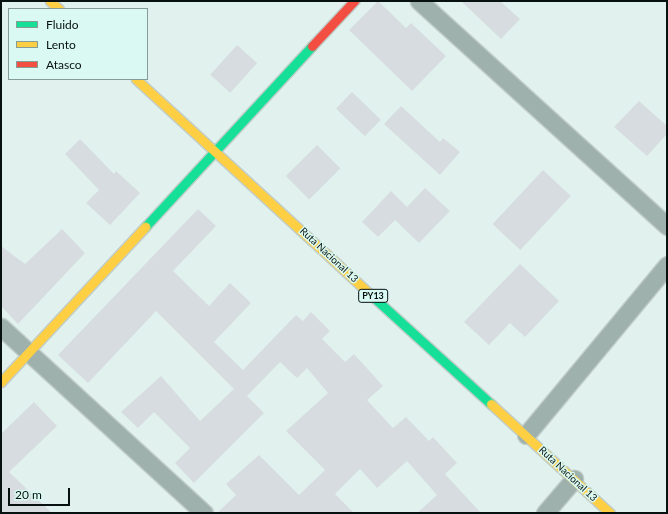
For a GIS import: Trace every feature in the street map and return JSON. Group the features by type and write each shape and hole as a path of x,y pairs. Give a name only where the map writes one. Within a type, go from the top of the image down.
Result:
{"main road":[{"path":"50,1 58,8"},
{"path":"1,382 354,1"},
{"name":"Ruta Nacional 13","path":"137,80 610,513"}],"street":[{"path":"419,1 667,226"},
{"path":"526,436 667,266"},
{"path":"1,327 30,351 204,513"},
{"path":"545,513 574,480"}],"building":[{"path":"378,1 406,28 411,23 446,56 412,91 349,30"},
{"path":"461,1 500,1 520,19 501,39"},
{"path":"237,45 257,63 230,93 210,75"},
{"path":"352,92 381,120 365,136 336,109"},
{"path":"639,101 667,126 667,134 647,156 614,127"},
{"path":"401,106 440,142 443,138 460,152 440,175 384,124"},
{"path":"80,139 114,174 116,171 140,193 110,225 86,203 99,190 65,154"},
{"path":"317,145 340,168 309,199 286,176"},
{"path":"543,170 571,196 520,250 493,224"},
{"path":"425,188 450,211 419,243 395,220 378,237 362,222 391,191 407,207"},
{"path":"198,209 216,226 173,271 209,306 230,283 251,303 214,342 243,370 296,315 303,321 311,312 330,331 322,339 345,362 354,354 383,386 367,400 393,428 406,417 429,441 433,437 457,463 445,474 481,513 417,513 437,495 407,461 377,488 360,469 335,494 354,513 217,513 236,495 226,484 259,455 299,495 325,470 286,431 328,393 307,368 297,378 280,362 247,396 264,413 194,483 175,463 190,448 154,412 138,428 121,412 161,376 200,421 234,389 156,311 88,383 58,355"},
{"path":"62,229 85,253 18,324 1,306 1,246 25,264"},
{"path":"520,264 559,301 525,337 510,323 489,345 464,322"},
{"path":"34,402 57,426 9,472 52,513 1,513 1,434"}],"traffic: fast":[{"path":"145,227 312,46"},
{"path":"370,294 491,404"}],"traffic: slow":[{"path":"50,1 58,8"},
{"path":"137,80 370,294"},
{"path":"1,382 145,227"},
{"path":"491,404 610,513"}],"traffic: jam":[{"path":"312,46 354,1"}]}
